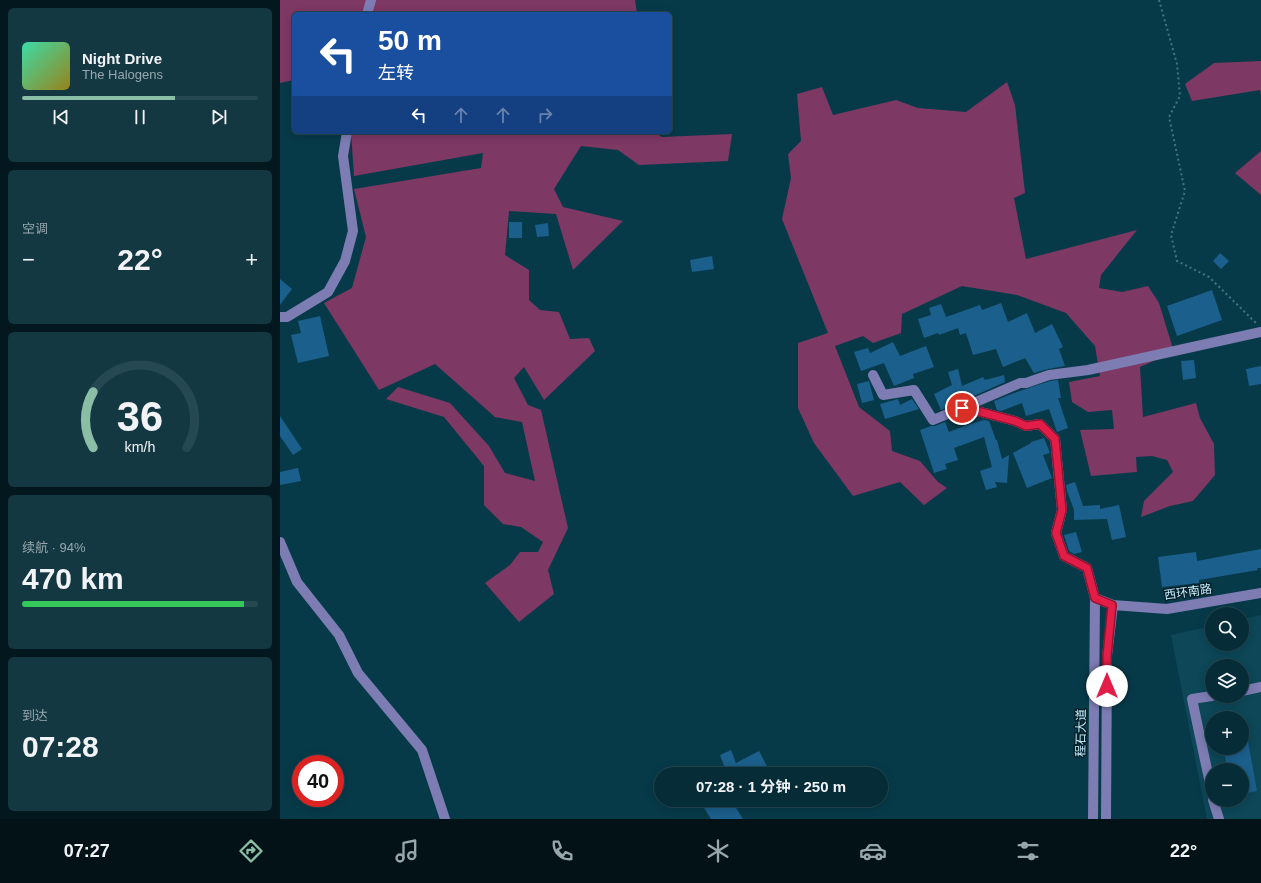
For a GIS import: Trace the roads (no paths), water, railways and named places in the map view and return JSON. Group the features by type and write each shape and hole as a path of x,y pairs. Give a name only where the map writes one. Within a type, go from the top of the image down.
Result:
{"street":[{"path":"368,12 371,0"},
{"path":"280,317 287,317 328,292 345,261 353,231 342,156 347,134"},
{"path":"873,375 883,395 914,390 933,420 1020,383 1026,383 1049,375 1088,370 1261,332"},
{"name":"程石大道","path":"962,408 1015,421 1026,426 1040,424 1055,439 1062,510 1056,533 1064,556 1087,568 1095,598 1093,819"},
{"path":"280,542 297,582 338,635 358,673 422,750 445,819"},
{"name":"西环南路","path":"1095,598 1112,605 1168,609 1261,593"},
{"path":"1106,819 1107,656 1112,605"},
{"path":"1249,690 1261,687"},
{"path":"1205,697 1192,699 1206,763"},
{"path":"1215,807 1218,819"}]}
